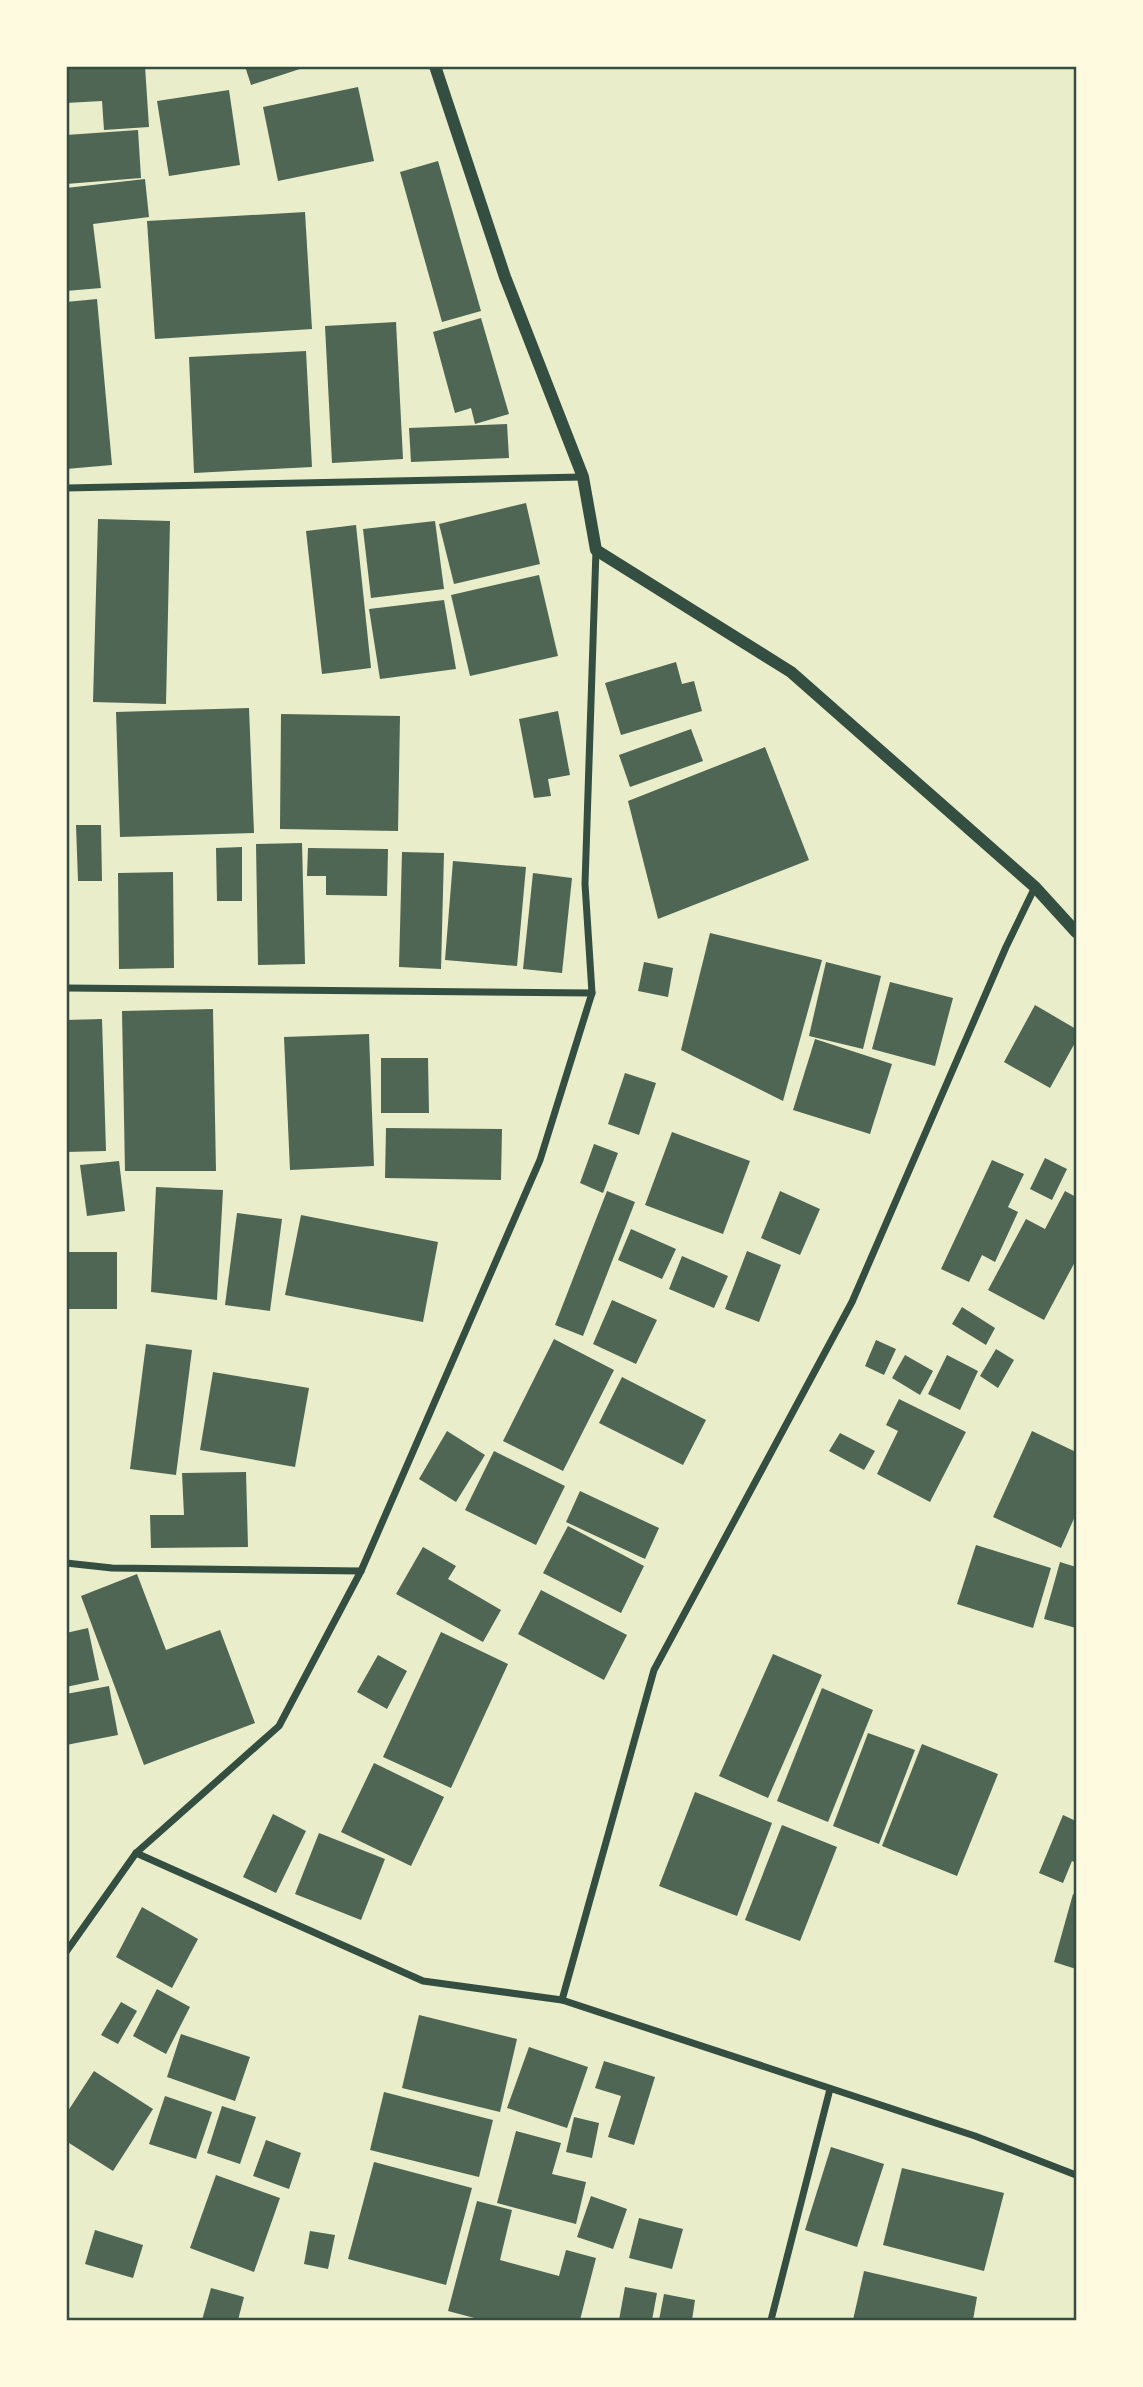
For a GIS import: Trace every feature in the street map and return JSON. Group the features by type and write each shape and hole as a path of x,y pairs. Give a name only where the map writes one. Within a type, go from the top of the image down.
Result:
{"street":[{"path":"66,1952 136,1853 279,1726 361,1571 540,1160 592,993 585,884 596,550 583,477 505,277 435,66"},
{"path":"66,488 583,477"},
{"path":"596,550 791,672 1035,887 1076,932"},
{"path":"562,2000 654,1670 852,1303 1006,947 1035,887"},
{"path":"66,988 592,993"},
{"path":"66,1563 112,1568 361,1571"},
{"path":"136,1853 424,1981 562,2000 975,2136 1076,2175"},
{"path":"771,2320 830,2089"}],"building":[{"path":"66,66 145,66 149,127 104,130 102,101 66,103"},
{"path":"245,66 306,66 306,67 251,85"},
{"path":"358,87 374,161 278,181 263,107"},
{"path":"229,90 240,165 169,176 157,101"},
{"path":"138,130 141,178 66,184 66,135"},
{"path":"438,161 481,311 442,322 400,172"},
{"path":"145,179 149,217 93,224 101,288 66,291 66,188"},
{"path":"305,212 312,329 155,339 147,221"},
{"path":"97,299 112,465 66,469 66,302"},
{"path":"481,318 509,414 475,424 471,408 455,413 433,332"},
{"path":"396,322 403,459 332,463 325,326"},
{"path":"306,351 312,467 194,473 189,357"},
{"path":"507,424 509,458 411,462 409,428"},
{"path":"526,503 540,564 454,584 439,524"},
{"path":"98,519 170,521 166,704 93,702"},
{"path":"435,521 444,589 371,598 363,529"},
{"path":"356,525 371,668 322,674 306,531"},
{"path":"539,575 558,656 470,676 451,595"},
{"path":"444,600 456,669 380,679 369,609"},
{"path":"676,662 682,684 694,681 702,711 621,735 605,683"},
{"path":"249,708 254,833 120,837 116,712"},
{"path":"558,711 570,775 548,779 551,796 534,798 519,719"},
{"path":"281,714 400,716 398,831 280,829"},
{"path":"691,729 703,761 630,787 619,755"},
{"path":"765,747 809,860 658,919 628,801"},
{"path":"76,825 101,825 102,881 78,881"},
{"path":"302,843 305,964 258,965 256,844"},
{"path":"242,847 242,901 217,901 216,848"},
{"path":"308,848 388,849 387,896 326,895 326,876 307,876"},
{"path":"402,852 444,853 441,969 399,967"},
{"path":"453,861 526,867 517,966 445,960"},
{"path":"173,872 174,968 119,969 118,873"},
{"path":"533,873 572,878 562,973 523,969"},
{"path":"710,933 822,960 783,1101 681,1050"},
{"path":"644,962 673,968 668,997 638,991"},
{"path":"826,962 881,976 863,1049 809,1036"},
{"path":"890,982 953,998 935,1066 872,1049"},
{"path":"1035,1005 1076,1029 1076,1041 1050,1088 1004,1062"},
{"path":"213,1009 216,1171 125,1171 122,1011"},
{"path":"102,1019 106,1151 66,1152 66,1020"},
{"path":"369,1034 374,1166 290,1170 284,1037"},
{"path":"815,1039 892,1064 870,1134 793,1110"},
{"path":"381,1058 428,1058 429,1113 381,1113"},
{"path":"625,1073 656,1083 639,1135 608,1124"},
{"path":"386,1128 502,1129 501,1180 385,1178"},
{"path":"672,1132 750,1161 723,1234 645,1205"},
{"path":"594,1144 618,1153 603,1193 580,1183"},
{"path":"1045,1158 1067,1169 1052,1200 1030,1189"},
{"path":"992,1160 1024,1174 1008,1207 1018,1212 995,1262 982,1255 969,1282 941,1269"},
{"path":"119,1161 125,1211 87,1216 80,1165"},
{"path":"156,1187 223,1190 217,1300 151,1292"},
{"path":"607,1191 635,1202 583,1336 555,1325"},
{"path":"780,1191 820,1209 800,1255 761,1238"},
{"path":"1065,1191 1076,1197 1076,1260 1044,1320 988,1290 1026,1219 1045,1229"},
{"path":"237,1213 282,1219 270,1311 225,1305"},
{"path":"301,1215 438,1242 423,1322 285,1295"},
{"path":"631,1229 676,1249 662,1279 618,1260"},
{"path":"747,1251 781,1265 759,1322 725,1309"},
{"path":"66,1252 117,1252 117,1309 66,1309"},
{"path":"682,1256 728,1276 714,1308 669,1289"},
{"path":"612,1300 657,1320 636,1364 593,1344"},
{"path":"962,1307 995,1328 986,1345 952,1324"},
{"path":"554,1339 614,1370 563,1471 503,1441"},
{"path":"876,1340 896,1349 884,1375 865,1366"},
{"path":"146,1344 192,1350 176,1475 130,1469"},
{"path":"996,1349 1014,1360 998,1388 980,1376"},
{"path":"905,1355 933,1371 920,1395 892,1378"},
{"path":"947,1355 978,1371 960,1410 928,1394"},
{"path":"213,1372 309,1388 295,1467 200,1450"},
{"path":"622,1377 706,1420 683,1465 599,1423"},
{"path":"899,1399 966,1432 930,1502 877,1474 898,1431 886,1425"},
{"path":"447,1431 485,1455 456,1502 419,1479"},
{"path":"1032,1431 1076,1452 1076,1514 1061,1548 993,1517"},
{"path":"840,1433 875,1451 864,1470 829,1451"},
{"path":"494,1451 565,1486 536,1545 465,1510"},
{"path":"246,1472 248,1547 151,1548 150,1515 184,1515 182,1473"},
{"path":"580,1491 659,1528 645,1559 566,1522"},
{"path":"568,1526 644,1566 621,1613 543,1573"},
{"path":"976,1545 1051,1568 1033,1628 957,1604"},
{"path":"423,1547 456,1566 448,1579 501,1610 483,1642 396,1594"},
{"path":"1060,1562 1076,1567 1076,1628 1044,1619"},
{"path":"137,1574 166,1650 220,1630 255,1723 144,1765 81,1596"},
{"path":"541,1590 627,1635 604,1680 518,1634"},
{"path":"88,1628 99,1680 66,1687 66,1633"},
{"path":"441,1632 508,1664 451,1788 383,1757"},
{"path":"773,1654 822,1675 768,1798 719,1776"},
{"path":"378,1655 407,1671 387,1709 357,1692"},
{"path":"109,1686 118,1735 66,1745 66,1694"},
{"path":"822,1688 873,1710 828,1822 777,1801"},
{"path":"868,1733 915,1750 879,1844 833,1826"},
{"path":"922,1744 998,1774 957,1876 882,1846"},
{"path":"374,1763 444,1797 411,1866 341,1832"},
{"path":"695,1792 772,1823 737,1916 659,1886"},
{"path":"273,1814 306,1831 276,1893 243,1877"},
{"path":"1063,1815 1076,1821 1076,1863 1072,1861 1063,1883 1039,1873"},
{"path":"782,1825 837,1847 800,1941 745,1920"},
{"path":"319,1833 385,1859 361,1920 295,1894"},
{"path":"1073,1894 1076,1895 1076,1969 1054,1962"},
{"path":"142,1907 198,1939 172,1988 116,1957"},
{"path":"157,1989 190,2007 166,2054 133,2036"},
{"path":"121,2002 137,2011 118,2044 101,2035"},
{"path":"419,2015 517,2039 500,2112 402,2088"},
{"path":"181,2034 250,2057 235,2101 167,2077"},
{"path":"529,2047 588,2067 567,2128 507,2108"},
{"path":"604,2061 655,2077 634,2145 608,2137 621,2096 595,2088"},
{"path":"94,2071 153,2109 113,2171 66,2141 66,2114"},
{"path":"384,2092 493,2120 479,2177 370,2150"},
{"path":"165,2096 212,2112 196,2159 149,2144"},
{"path":"222,2106 256,2117 240,2164 207,2153"},
{"path":"574,2117 599,2123 592,2158 566,2152"},
{"path":"516,2131 561,2143 552,2174 586,2182 576,2224 497,2203"},
{"path":"266,2140 301,2153 289,2189 253,2176"},
{"path":"831,2147 884,2164 857,2247 805,2230"},
{"path":"374,2162 472,2188 446,2285 348,2259"},
{"path":"902,2168 1004,2193 984,2271 883,2245"},
{"path":"216,2175 280,2198 254,2272 190,2248"},
{"path":"591,2196 627,2209 613,2249 577,2237"},
{"path":"477,2201 512,2210 500,2260 559,2276 566,2250 596,2258 580,2320 482,2320 448,2311"},
{"path":"639,2218 683,2229 672,2269 629,2258"},
{"path":"95,2230 143,2245 133,2278 85,2264"},
{"path":"310,2231 335,2235 328,2269 304,2264"},
{"path":"864,2271 977,2297 973,2320 853,2320"},
{"path":"625,2287 657,2293 652,2320 619,2320"},
{"path":"211,2288 244,2297 238,2320 202,2320"},
{"path":"664,2294 695,2300 692,2320 659,2320"}]}
